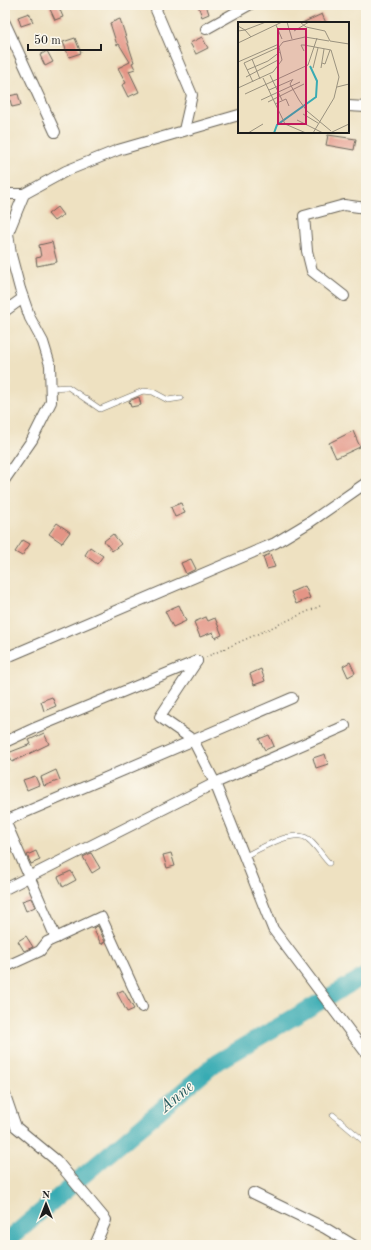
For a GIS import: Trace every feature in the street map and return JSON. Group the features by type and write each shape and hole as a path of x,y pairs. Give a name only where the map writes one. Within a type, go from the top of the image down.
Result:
{"street":[{"path":"158,5 156,10 192,95 184,130"},
{"path":"206,29 249,5"},
{"path":"5,23 55,132"},
{"path":"349,106 366,107"},
{"path":"5,196 9,194 24,194 66,171 118,150 238,115"},
{"path":"5,479 32,440 45,417 51,402 50,365 43,342 30,318 23,298 6,234 24,194"},
{"path":"344,296 312,271 307,251 304,216 344,205 366,208"},
{"path":"5,311 23,298"},
{"path":"5,658 275,543 310,522 366,483"},
{"path":"197,661 160,717 193,740 215,783 273,929 366,1053"},
{"path":"5,742 34,728 197,661"},
{"path":"56,938 5,821 292,698"},
{"path":"5,888 215,783 345,726"},
{"path":"5,967 40,951 47,942 101,917 142,1007"},
{"path":"5,1095 16,1127 56,1160 106,1220 95,1245"},
{"path":"252,1193 325,1228 353,1245"}],"lane":[{"path":"51,388 68,387 100,409 143,391 153,392 168,400 181,398"},
{"path":"245,856 274,842 300,835 309,839 329,863"},
{"path":"332,1115 366,1143"}],"path":[{"path":"197,661 320,606"}],"building":[{"path":"58,5 63,17 55,20 49,7"},
{"path":"198,5 206,5 209,14 202,17"},
{"path":"29,13 33,22 21,26 18,17"},
{"path":"322,14 326,22 304,22"},
{"path":"120,19 134,62 132,63 135,69 129,71 139,92 128,97 122,85 126,83 118,68 130,62 119,44 117,45 110,23"},
{"path":"202,37 208,48 196,54 190,43"},
{"path":"75,38 81,53 69,57 63,42"},
{"path":"47,51 53,62 45,66 40,55"},
{"path":"18,94 21,105 12,107 9,96"},
{"path":"328,135 356,139 354,150 326,145"},
{"path":"57,207 63,215 54,221 48,214"},
{"path":"52,242 57,262 37,266 36,258 41,257 39,245"},
{"path":"139,397 141,405 131,407 129,401"},
{"path":"353,431 360,447 336,458 329,443"},
{"path":"181,503 185,513 175,517 171,507"},
{"path":"57,523 70,532 62,543 49,534"},
{"path":"113,534 121,544 112,551 104,541"},
{"path":"23,540 30,544 22,556 15,552"},
{"path":"90,547 103,556 97,564 85,555"},
{"path":"270,554 275,567 267,569 263,557"},
{"path":"191,559 196,569 186,574 181,563"},
{"path":"305,586 310,598 296,604 291,592"},
{"path":"179,605 186,621 173,627 165,611"},
{"path":"206,617 208,621 215,618 222,635 215,638 213,632 200,637 194,622"},
{"path":"350,662 355,673 348,677 343,666"},
{"path":"261,669 265,681 254,685 250,674"},
{"path":"52,697 56,706 44,711 41,701"},
{"path":"44,733 49,744 12,762 8,753 31,744 29,740"},
{"path":"269,735 274,746 265,750 259,739"},
{"path":"325,754 328,764 316,768 313,758"},
{"path":"56,770 60,780 44,786 41,777"},
{"path":"35,776 39,785 27,790 23,780"},
{"path":"36,851 40,860 31,864 27,855"},
{"path":"91,853 100,868 92,873 83,857"},
{"path":"171,853 175,866 167,868 163,855"},
{"path":"71,871 76,880 63,887 58,877"},
{"path":"31,898 35,907 26,911 22,901"},
{"path":"98,926 105,942 101,944 93,928"},
{"path":"26,936 33,947 24,951 18,941"},
{"path":"123,990 134,1009 127,1012 117,993"}],"waterway":[{"name":"Anne","path":"5,1242 217,1062 366,975"}]}
